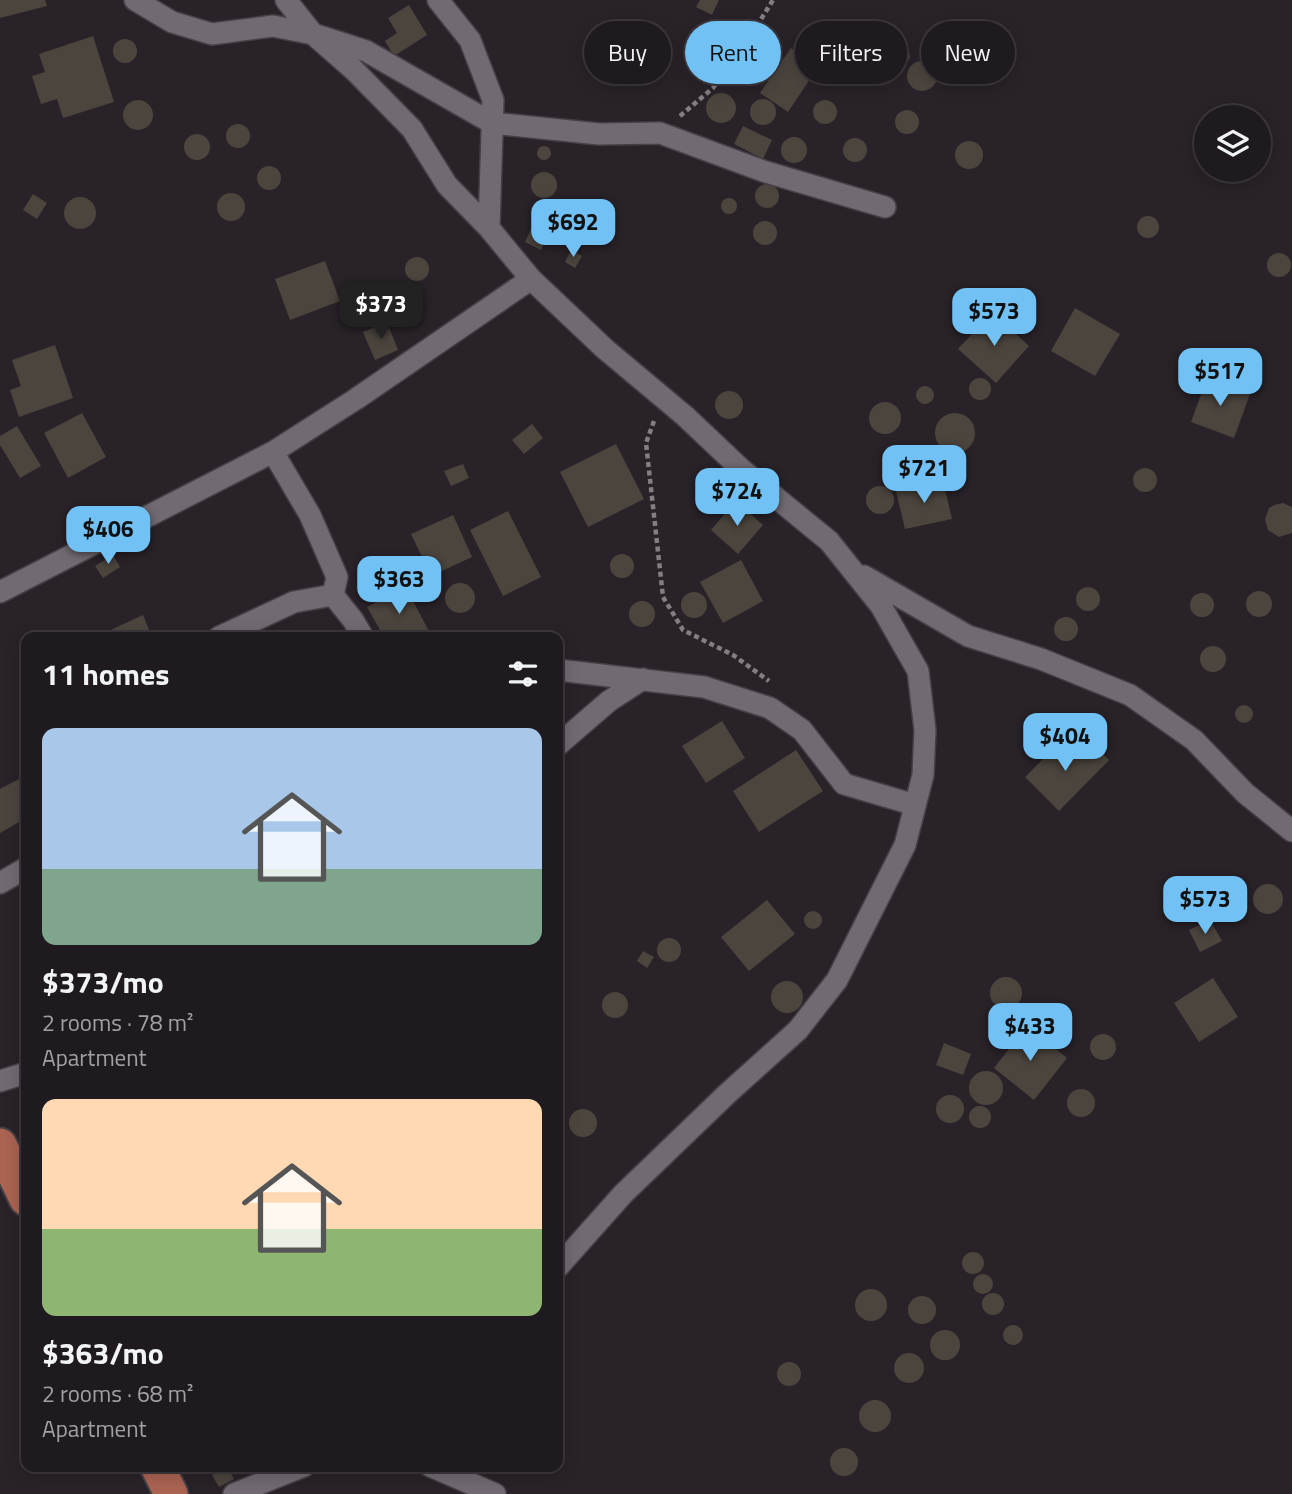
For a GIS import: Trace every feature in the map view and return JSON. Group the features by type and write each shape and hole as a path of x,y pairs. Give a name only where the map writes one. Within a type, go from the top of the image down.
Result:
{"main road":[{"path":"0,1146 21,1182"},
{"path":"160,1472 171,1494"}],"street":[{"path":"135,0 172,23 212,34 273,26 313,33 366,51 492,123 599,134 660,133 763,171 886,207"},
{"path":"286,0 313,33 412,129 447,185 489,228 531,279 605,349 663,397 741,469 829,541 881,606 918,671 925,730 923,775 905,845 837,980 798,1030 728,1093 624,1194 563,1261"},
{"path":"438,0 470,40 493,100 489,228"},
{"path":"0,592 273,452 356,399 531,279"},
{"path":"273,452 310,515 337,577 333,595"},
{"path":"853,570 968,636 1041,659 1130,695 1194,740 1245,793 1292,831"},
{"path":"230,632 293,602 333,595"},
{"path":"333,595 360,632"},
{"path":"563,671 705,687 770,708 802,730 844,784 915,805"},
{"path":"563,741 608,701 643,679"},
{"path":"0,883 21,871"},
{"path":"0,1081 21,1075"},
{"path":"233,1494 288,1472"},
{"path":"444,1472 495,1494"}],"path":[{"path":"660,133 713,88 754,32 773,0"},
{"path":"663,397 646,443 663,597 683,631 733,655 771,682"}],"building":[{"path":"0,0 45,0 47,6 0,18"},
{"path":"700,0 719,0 712,15 696,7"},
{"path":"409,5 427,35 394,56 385,41 397,33 388,18"},
{"path":"93,36 114,102 63,118 57,99 41,104 32,76 45,72 39,54"},
{"path":"125,39 136,46 137,51 130,62 125,63 114,56 113,51 120,40"},
{"path":"791,48 795,51 795,84 807,84 788,112 760,93 766,84 781,84 781,63"},
{"path":"921,61 921,84 934,84 928,90 916,90 908,82 908,70 916,62"},
{"path":"721,93 732,97 736,108 732,119 721,123 710,119 706,108 710,97"},
{"path":"763,99 772,103 776,112 772,121 763,125 754,121 750,112 754,103"},
{"path":"138,100 148,105 153,115 148,125 138,130 128,125 123,115 128,105"},
{"path":"825,100 834,103 837,112 834,121 825,124 816,121 813,112 816,103"},
{"path":"907,110 916,113 919,122 916,131 907,134 898,131 895,122 898,113"},
{"path":"238,124 247,127 250,136 247,145 238,148 229,145 226,136 229,127"},
{"path":"743,126 772,140 763,159 734,144"},
{"path":"197,134 206,138 210,147 206,156 197,160 188,156 184,147 188,138"},
{"path":"794,137 803,141 807,150 803,159 794,163 785,159 781,150 785,141"},
{"path":"855,138 864,141 867,150 864,159 855,162 846,159 843,150 846,141"},
{"path":"969,141 979,145 983,155 979,165 969,169 959,165 955,155 959,145"},
{"path":"544,146 549,148 549,158 544,160 539,158 537,153 539,148"},
{"path":"269,166 278,169 281,178 278,187 269,190 260,187 257,178 260,169"},
{"path":"544,172 553,176 557,185 553,194 544,198 535,194 531,185 535,176"},
{"path":"767,184 775,188 779,196 775,204 767,208 759,204 755,196 759,188"},
{"path":"231,193 241,197 245,207 241,217 231,221 221,217 217,207 221,197"},
{"path":"33,194 47,203 37,219 23,210"},
{"path":"80,197 92,201 96,213 92,225 80,229 68,225 64,213 68,201"},
{"path":"729,198 735,200 735,212 729,214 723,212 721,206 723,200"},
{"path":"584,213 592,216 595,224 592,232 584,235 576,232 573,224 576,216"},
{"path":"1144,216 1152,216 1159,223 1159,231 1152,238 1144,238 1137,231 1137,223"},
{"path":"765,221 774,224 777,233 774,242 765,245 756,242 753,233 756,224"},
{"path":"532,227 548,235 541,250 525,242"},
{"path":"571,250 582,256 575,268 565,262"},
{"path":"1279,253 1287,257 1291,265 1287,273 1279,277 1271,273 1267,265 1271,257"},
{"path":"417,257 425,261 429,269 425,277 417,281 409,277 405,269 409,261"},
{"path":"325,261 340,301 290,320 275,279"},
{"path":"1075,308 1120,334 1095,376 1051,351"},
{"path":"992,312 1029,346 996,383 958,349"},
{"path":"387,322 398,350 375,360 363,332"},
{"path":"55,345 73,398 19,417 10,390 21,386 12,360"},
{"path":"980,378 988,381 991,389 988,397 980,400 972,397 969,389 972,381"},
{"path":"1207,378 1250,394 1234,438 1191,422"},
{"path":"925,386 931,389 934,395 931,401 925,404 919,401 916,395 919,389"},
{"path":"729,391 739,395 743,405 739,415 729,419 719,415 715,405 719,395"},
{"path":"885,402 896,407 901,418 896,429 885,434 874,429 869,418 874,407"},
{"path":"82,413 106,457 68,478 44,433"},
{"path":"955,413 963,414 969,419 974,425 974,441 969,447 963,452 955,453 947,452 941,447 936,441 935,433 936,425 941,419 947,414"},
{"path":"532,424 543,438 524,454 512,440"},
{"path":"17,426 41,466 20,478 0,445 0,436"},
{"path":"616,444 644,499 588,527 560,472"},
{"path":"463,464 469,478 451,486 444,471"},
{"path":"1145,468 1156,475 1157,480 1150,491 1145,492 1134,485 1133,480 1140,469"},
{"path":"943,481 952,519 905,529 896,491"},
{"path":"880,486 890,490 894,500 890,510 880,514 870,510 866,500 870,490"},
{"path":"736,501 763,525 738,554 711,530"},
{"path":"1283,503 1292,507 1292,533 1279,537 1268,530 1265,519 1269,508"},
{"path":"508,511 541,577 503,596 470,530"},
{"path":"453,515 472,557 431,576 411,534"},
{"path":"622,554 631,557 634,566 631,575 622,578 613,575 610,566 613,557"},
{"path":"113,555 120,567 103,578 95,566"},
{"path":"741,560 763,601 723,623 700,582"},
{"path":"460,583 470,588 475,598 470,608 460,613 450,608 445,598 450,588"},
{"path":"405,586 429,632 381,632 367,607"},
{"path":"1088,587 1097,590 1100,599 1097,608 1088,611 1079,608 1076,599 1079,590"},
{"path":"1259,591 1268,595 1272,604 1268,613 1259,617 1250,613 1246,604 1250,595"},
{"path":"694,592 703,596 707,605 703,614 694,618 685,614 681,605 685,596"},
{"path":"1202,593 1211,596 1214,605 1211,614 1202,617 1193,614 1190,605 1193,596"},
{"path":"642,601 651,605 655,614 651,623 642,627 633,623 629,614 633,605"},
{"path":"143,615 150,632 106,632"},
{"path":"1066,617 1077,624 1078,629 1071,640 1066,641 1055,634 1054,629 1061,618"},
{"path":"1213,646 1222,650 1226,659 1222,668 1213,672 1204,668 1200,659 1204,650"},
{"path":"1244,705 1250,708 1253,714 1250,720 1244,723 1238,720 1235,714 1238,708"},
{"path":"722,721 745,758 706,783 682,746"},
{"path":"1061,741 1079,759 1094,745 1109,760 1059,811 1025,777"},
{"path":"796,750 823,791 759,832 733,791"},
{"path":"19,779 21,783 21,821 0,833 0,789"},
{"path":"1268,884 1279,888 1283,899 1279,910 1268,914 1257,910 1253,899 1257,888"},
{"path":"767,900 795,934 749,971 721,937"},
{"path":"809,911 817,911 822,920 820,927 809,929 804,924 804,916"},
{"path":"1210,920 1222,941 1200,952 1189,930"},
{"path":"669,938 680,945 681,950 674,961 669,962 658,955 657,950 664,939"},
{"path":"643,951 654,957 647,968 637,961"},
{"path":"1006,977 1017,982 1022,993 1017,1004 1006,1009 995,1004 990,993 995,982"},
{"path":"1213,978 1238,1017 1199,1042 1174,1003"},
{"path":"787,981 798,986 803,997 798,1008 787,1013 776,1008 771,997 776,986"},
{"path":"615,992 624,996 628,1005 624,1014 615,1018 606,1014 602,1005 606,996"},
{"path":"1027,1026 1067,1058 1034,1100 994,1068"},
{"path":"1103,1034 1112,1038 1116,1047 1112,1056 1103,1060 1094,1056 1090,1047 1094,1038"},
{"path":"944,1043 971,1054 963,1075 936,1065"},
{"path":"986,1071 998,1076 1003,1088 998,1100 986,1105 974,1100 969,1088 974,1076"},
{"path":"1081,1089 1091,1093 1095,1103 1091,1113 1081,1117 1071,1113 1067,1103 1071,1093"},
{"path":"950,1095 960,1099 964,1109 960,1119 950,1123 940,1119 936,1109 940,1099"},
{"path":"980,1106 988,1109 991,1117 988,1125 980,1128 972,1125 969,1117 972,1109"},
{"path":"583,1109 593,1113 597,1123 593,1133 583,1137 573,1133 569,1123 573,1113"},
{"path":"973,1252 983,1259 984,1263 977,1273 973,1274 963,1267 962,1263 969,1253"},
{"path":"979,1274 987,1274 993,1284 987,1294 979,1294 973,1288 973,1280"},
{"path":"871,1289 883,1293 887,1305 883,1317 871,1321 859,1317 855,1305 859,1293"},
{"path":"993,1293 1001,1296 1004,1304 1001,1312 993,1315 985,1312 982,1304 985,1296"},
{"path":"922,1296 932,1300 936,1310 932,1320 922,1324 912,1320 908,1310 912,1300"},
{"path":"1009,1325 1017,1325 1023,1335 1017,1345 1009,1345 1003,1339 1003,1331"},
{"path":"945,1330 956,1334 960,1345 956,1356 945,1360 934,1356 930,1345 934,1334"},
{"path":"909,1353 920,1357 924,1368 920,1379 909,1383 898,1379 894,1368 898,1357"},
{"path":"789,1362 800,1369 801,1374 794,1385 789,1386 778,1379 777,1374 784,1363"},
{"path":"875,1400 886,1405 891,1416 886,1427 875,1432 864,1427 859,1416 864,1405"},
{"path":"844,1448 854,1452 858,1462 854,1472 844,1476 834,1472 830,1462 834,1452"},
{"path":"230,1472 234,1479 219,1487 212,1475"}]}
